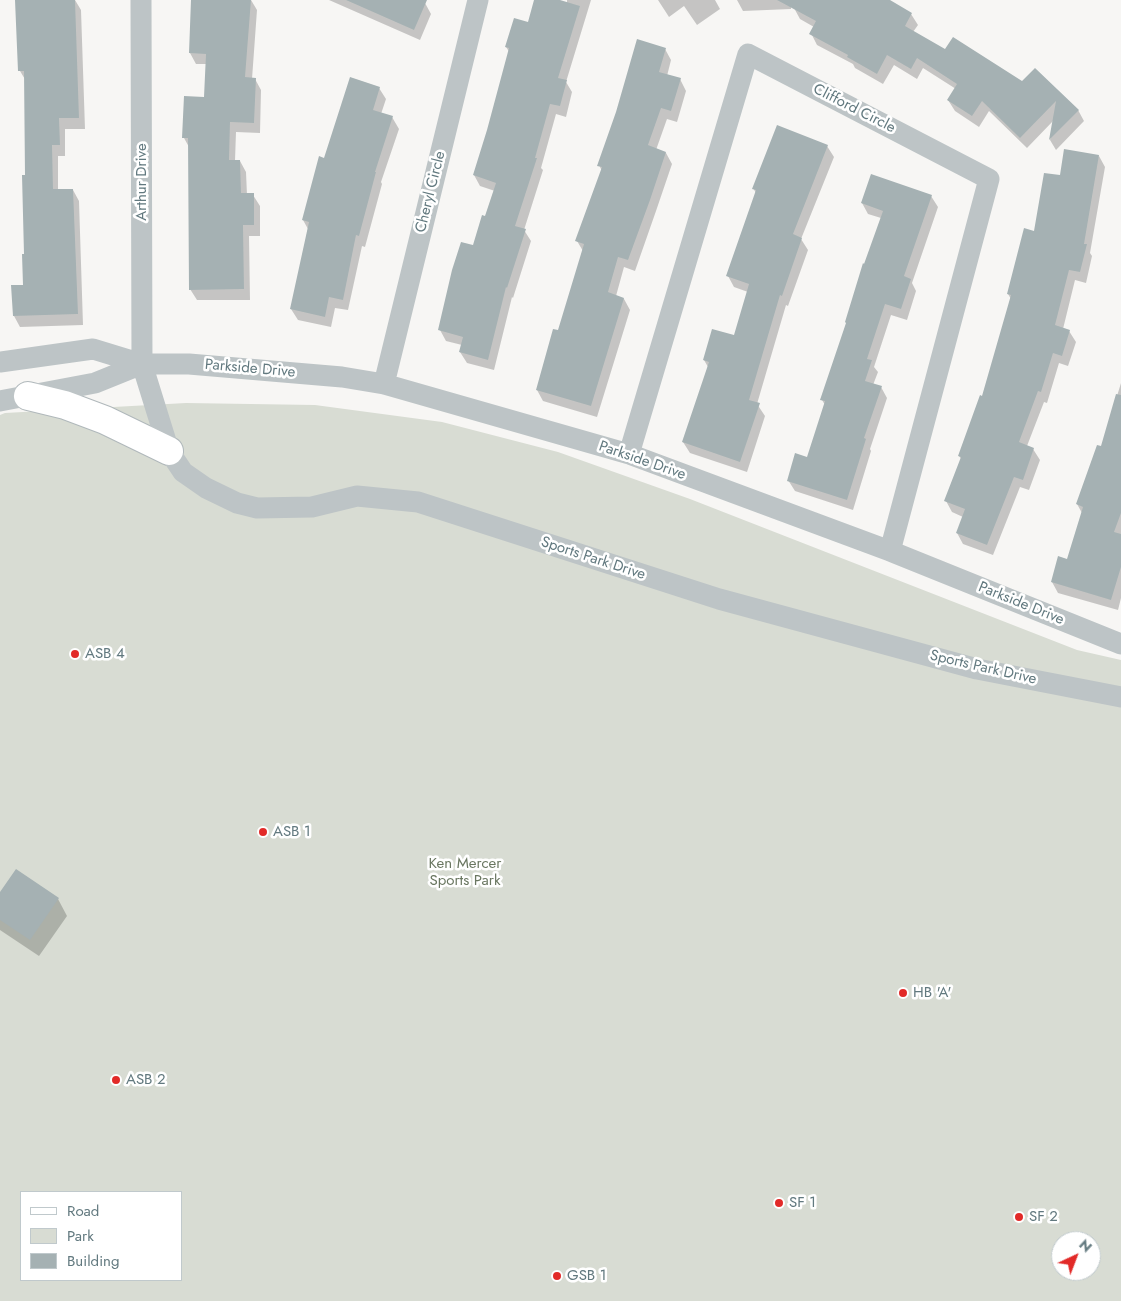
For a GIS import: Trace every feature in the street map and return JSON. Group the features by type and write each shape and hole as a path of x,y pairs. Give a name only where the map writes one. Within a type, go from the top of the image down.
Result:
{"street":[{"name":"Arthur Drive","path":"141,0 142,364"},
{"name":"Cheryl Circle","path":"384,384 478,0"},
{"name":"Clifford Circle","path":"629,454 748,54 989,179 890,551"},
{"name":"Parkside Drive","path":"0,362 93,349 142,364 198,365 342,377 384,384 629,454 890,551 1121,644"},
{"name":"Parkside Drive","path":"0,401 95,383 142,364"},
{"name":"Sports Park Drive","path":"142,364 169,451 183,472 206,488 237,503 257,508 312,506 356,496 418,502 728,602 978,669 1121,697"},
{"path":"28,396 65,405 104,420 169,451"}],"green space":[{"name":"Ken Mercer Sports Park","path":"186,403 315,405 442,422 558,452 690,499 1077,650 1121,660 1121,1301 0,1301 0,415 5,413"}],"building":[{"path":"15,0 75,0 79,118 59,118 60,145 52,145 53,189 73,189 78,314 13,316 11,285 23,285 22,175 25,175 24,71 18,71"},
{"path":"191,0 251,0 245,77 256,78 254,123 230,122 229,160 240,160 241,193 254,193 254,225 243,225 244,289 189,290 188,138 182,138 184,96 204,97 206,54 189,53"},
{"path":"346,0 427,0 414,30"},
{"path":"534,0 560,0 580,6 558,78 567,80 560,106 550,104 535,158 537,158 515,226 526,229 506,287 488,360 459,352 463,337 438,330 452,270 461,242 473,245 482,215 485,216 496,183 473,175 509,48 505,47 514,18 528,22"},
{"path":"777,0 890,0 912,13 905,26 945,49 953,37 1022,81 1035,68 1079,110 1049,140 1056,101 1020,138 982,101 972,116 947,100 957,84 917,58 911,69 887,55 877,74 847,57 848,55 809,34 816,21"},
{"path":"637,39 666,48 659,72 681,78 671,111 661,108 648,145 666,152 628,260 618,257 608,292 624,298 591,406 536,390 553,329 558,330 584,244 575,241 602,167 597,166 616,112"},
{"path":"350,77 380,87 373,110 393,116 375,172 359,236 356,235 343,300 329,297 325,317 290,309 309,222 302,220 319,156 324,158"},
{"path":"777,125 828,145 793,234 802,238 782,296 780,295 749,400 760,403 740,462 682,442 709,362 703,360 712,329 734,335 749,284 726,276 756,190 752,189"},
{"path":"1064,149 1099,155 1084,244 1087,244 1080,272 1069,270 1055,325 1070,330 1062,356 1053,353 1041,392 1038,391 1019,442 1034,448 1023,480 1014,477 987,545 956,533 965,509 944,501 961,457 958,456 980,395 982,396 1011,295 1007,294 1024,228 1034,231 1044,173 1060,175"},
{"path":"871,174 932,195 904,276 911,279 901,309 885,304 867,359 872,360 865,381 882,386 864,438 866,439 847,500 787,481 795,453 807,457 825,401 820,400 846,323 863,263 883,211 861,203"},
{"path":"1116,394 1121,395 1121,513 1114,532 1121,534 1121,567 1111,600 1051,582 1058,556 1067,559 1083,507 1076,504 1097,445 1101,446"},
{"path":"16,869 59,898 30,940 0,920 0,892"}],"place":[{"name":"ASB 4","path":"75,654"},
{"name":"ASB 1","path":"263,832"},
{"name":"HB 'A'","path":"903,993"},
{"name":"ASB 2","path":"116,1080"},
{"name":"SF 1","path":"779,1203"},
{"name":"SF 2","path":"1019,1217"},
{"name":"GSB 1","path":"557,1276"}]}
